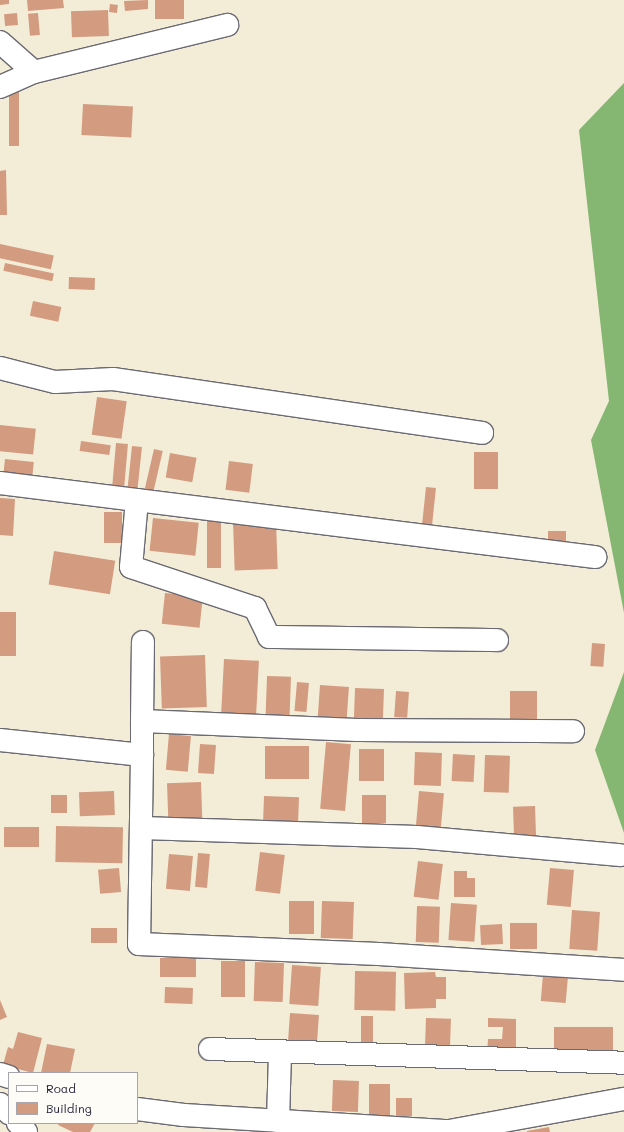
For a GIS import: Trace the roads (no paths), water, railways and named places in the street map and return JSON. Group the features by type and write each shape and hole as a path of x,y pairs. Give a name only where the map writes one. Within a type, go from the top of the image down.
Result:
{"street":[{"path":"0,87 34,72 227,25"},
{"path":"0,42 34,72"},
{"path":"0,368 55,382 113,379 482,433"},
{"path":"0,483 595,557"},
{"path":"137,500 131,567 255,608 269,637 497,640"},
{"path":"143,642 142,828 139,944 394,955 624,970"},
{"path":"142,721 357,730 573,731"},
{"path":"0,740 142,755"},
{"path":"142,828 417,837 620,855"},
{"path":"210,1050 624,1063"},
{"path":"278,1121 280,1053"},
{"path":"138,1109 178,1115 449,1131 624,1099"},
{"path":"0,1104 8,1112"},
{"path":"19,1124 26,1132"}]}
